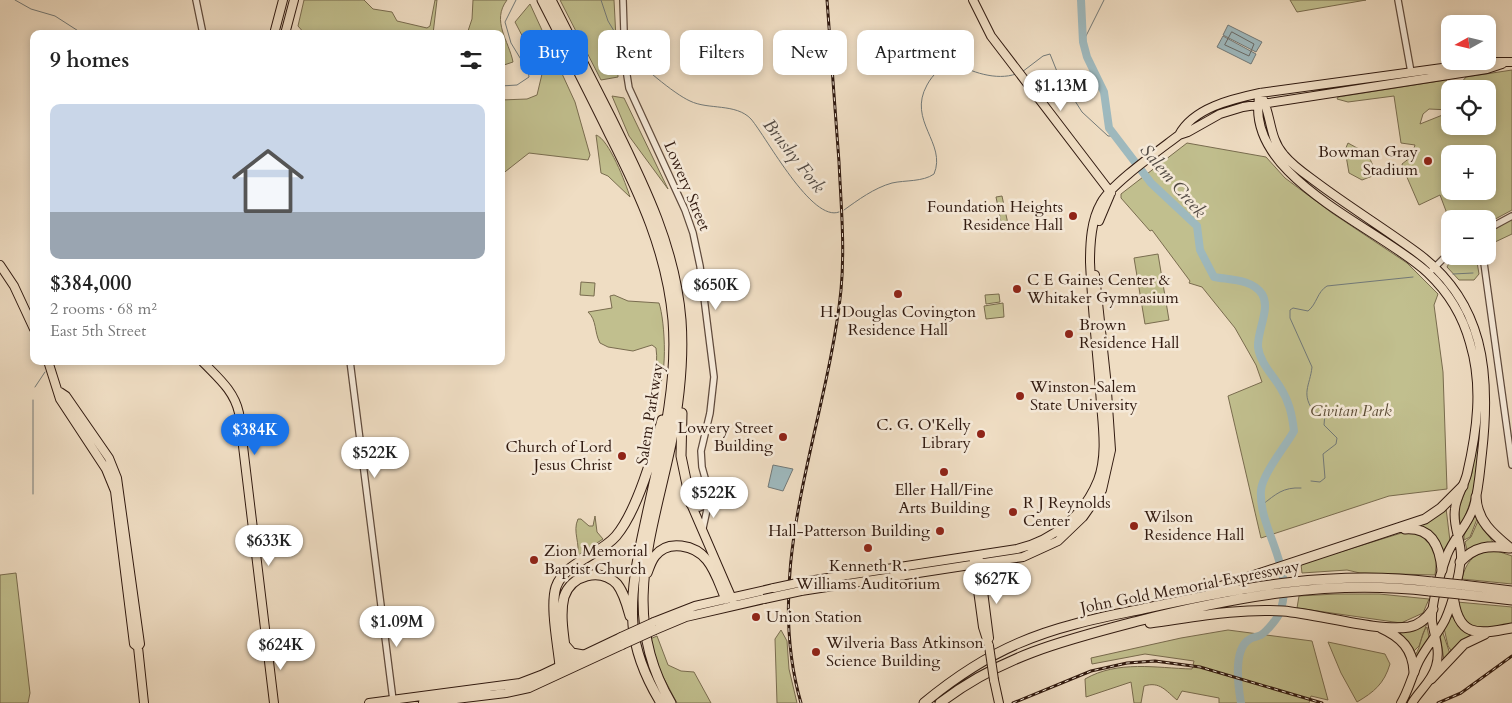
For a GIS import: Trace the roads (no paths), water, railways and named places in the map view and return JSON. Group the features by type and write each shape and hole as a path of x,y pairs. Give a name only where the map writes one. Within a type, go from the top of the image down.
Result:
{"highway":[{"name":"Salem Parkway","path":"546,2 642,180 660,225 676,286 680,318 682,366 674,429 645,561 642,586 642,617 648,648 658,679 671,703"},
{"name":"Salem Parkway","path":"546,2 635,184 653,227 666,272 671,303 674,350 673,381 666,427 636,568 633,626 644,667 661,703"},
{"path":"682,366 681,456 691,504"},
{"path":"563,667 554,603 556,586 570,569 606,546 624,524 658,435 673,381"},
{"path":"1156,606 1397,530 1433,514 1462,486"},
{"path":"1476,497 1478,510 1484,524 1492,534 1511,548"},
{"path":"1397,530 1418,530 1431,537 1440,550 1442,570"},
{"path":"642,586 653,560 659,552 669,547 686,547 696,550 708,562 728,598"},
{"path":"1460,562 1469,553 1481,547 1511,548"},
{"path":"563,667 565,645 562,610 565,595 572,584 586,575 604,576 616,584 624,596 633,626"},
{"name":"John Gold Memorial Expressway","path":"924,703 976,665 1020,642 1064,627 1156,606 1298,584 1361,577 1431,586 1512,600"},
{"name":"John Gold Memorial Expressway","path":"940,703 982,675 1025,654 1068,639 1264,589"},
{"path":"1459,591 1455,612 1461,624 1472,631 1488,632 1512,628"},
{"name":"John Gold Memorial Expressway","path":"1459,591 1512,591"},
{"path":"1107,629 1256,611 1293,612 1374,625 1411,626 1424,620 1434,609"},
{"path":"1374,625 1395,635 1406,645 1412,659 1414,672"},
{"path":"1430,679 1464,644 1488,632"},
{"path":"565,645 572,654 583,655"}],"main road":[{"path":"275,30 283,0"},
{"path":"286,30 294,0"},
{"path":"972,0 991,36 1111,193"},
{"path":"1179,135 1184,126 1210,109 1232,100 1260,93 1486,62 1508,62"},
{"path":"369,703 512,684 533,679 655,626 684,610 728,598 802,582 1025,547 1057,532 1075,516 1086,502 1099,478 1104,447 1090,247 1096,216 1102,201 1128,176 1179,135 1220,114 1257,104 1487,70 1508,62"},
{"path":"1374,87 1408,77 1410,72"},
{"path":"1260,93 1266,103 1274,138 1290,161 1435,267 1465,306 1475,329 1482,353 1486,402 1476,497 1472,512 1450,550 1442,570 1432,618 1438,659 1430,679 1412,703"},
{"path":"1260,93 1257,104 1265,142 1284,168 1428,273 1444,291 1460,316 1470,344 1475,366 1478,396 1476,425 1454,513 1460,562 1459,591 1445,620 1414,672 1401,703"},
{"path":"655,626 734,605 802,591 977,565 1030,555 1058,541 1083,517 1102,490 1111,448 1094,255 1097,228 1111,193"},
{"path":"0,265 14,286 30,320"},
{"path":"50,365 60,392 60,399 106,469 115,491 134,644 138,647"},
{"path":"206,365 228,388 239,413 274,703"},
{"path":"60,392 66,396 109,458 117,478 123,509 140,644 138,647 144,703"},
{"path":"83,434 87,434 102,455 109,458"},
{"path":"691,504 728,598 734,605"},
{"path":"976,556 989,626 989,646 999,703"},
{"path":"423,703 521,690 583,655 621,641"}],"street":[{"path":"196,0 202,30"},
{"name":"Lowery Street","path":"623,0 625,63 631,95 681,199 697,250 714,376 712,404 701,456 709,493 708,504 702,523 704,535"},
{"path":"1398,0 1410,72"},
{"path":"1496,225 1512,216"},
{"path":"1428,273 1441,261"},
{"path":"1484,265 1512,465"},
{"path":"351,365 393,701"},
{"path":"691,504 698,508 708,504"}],"water":[{"path":"1228,25 1262,42 1256,52 1223,35"},
{"path":"1223,36 1256,54 1251,64 1217,47"},
{"path":"773,465 793,469 783,491 768,487"}],"waterway":[{"name":"Brushy Fork","path":"15,0 31,9 55,16 77,30"},
{"name":"Brushy Fork","path":"505,86 517,85 529,77 528,71 511,43 505,22 516,0"},
{"name":"Brushy Fork","path":"601,0 608,21 613,30"},
{"name":"Salem Creek","path":"1081,0 1083,42 1087,57 1104,92 1109,128 1151,183 1197,226 1200,250 1214,277 1253,285 1262,294 1265,306 1258,341 1259,353 1283,392 1291,413 1294,431 1270,468 1261,490 1265,519 1280,564 1284,596 1280,612 1275,621 1261,635 1251,638 1241,650 1238,668 1241,703"},
{"path":"1083,42 1104,0"},
{"name":"Brushy Fork","path":"1022,72 1043,56 1050,54 1058,74 1082,112 1108,136 1117,136"},
{"name":"Brushy Fork","path":"844,210 885,185 930,177 934,174 937,163 936,152 921,110 922,98 927,85 941,69 953,62 968,69 992,76 1016,74"},
{"name":"Brushy Fork","path":"654,75 675,92 697,104 730,109 745,114 751,119 791,177 816,205 828,212 839,212"},
{"path":"1453,274 1473,273"},
{"path":"1311,481 1320,482 1325,478 1323,454 1336,444 1337,438 1324,425 1325,413 1315,413 1310,406 1307,390 1312,367 1290,318 1290,310 1293,308 1308,311 1321,291 1327,286 1413,277"},
{"path":"35,387 45,372"},
{"path":"33,400 33,494"},
{"path":"1262,505 1284,490 1301,488"}],"railway":[{"path":"801,703 791,651 788,600 792,548 801,496 834,341 843,258 839,162 827,0"},
{"path":"1438,703 1461,693 1512,656"},
{"path":"1013,703 1091,671 1127,663 1155,661 1200,667 1322,703"}],"place":[{"name":"Bowman Gray Stadium","path":"1428,161"},
{"name":"Foundation Heights Residence Hall","path":"1073,216"},
{"name":"C E Gaines Center & Whitaker Gymnasium","path":"1017,289"},
{"name":"H. Douglas Covington Residence Hall","path":"898,294"},
{"name":"Brown Residence Hall","path":"1069,334"},
{"name":"Winston-Salem State University","path":"1020,396"},
{"name":"C. G. O'Kelly Library","path":"981,434"},
{"name":"Lowery Street Building","path":"783,437"},
{"name":"Church of Lord Jesus Christ","path":"622,456"},
{"name":"Eller Hall/Fine Arts Building","path":"944,472"},
{"name":"R J Reynolds Center","path":"1013,512"},
{"name":"Wilson Residence Hall","path":"1134,526"},
{"name":"Hall-Patterson Building","path":"940,531"},
{"name":"Kenneth R. Williams Auditorium","path":"868,548"},
{"name":"Zion Memorial Baptist Church","path":"534,560"},
{"name":"Union Station","path":"756,617"},
{"name":"Wilveria Bass Atkinson Science Building","path":"816,652"}],"park label":[{"name":"Civitan Park","path":"1351,411"}]}
